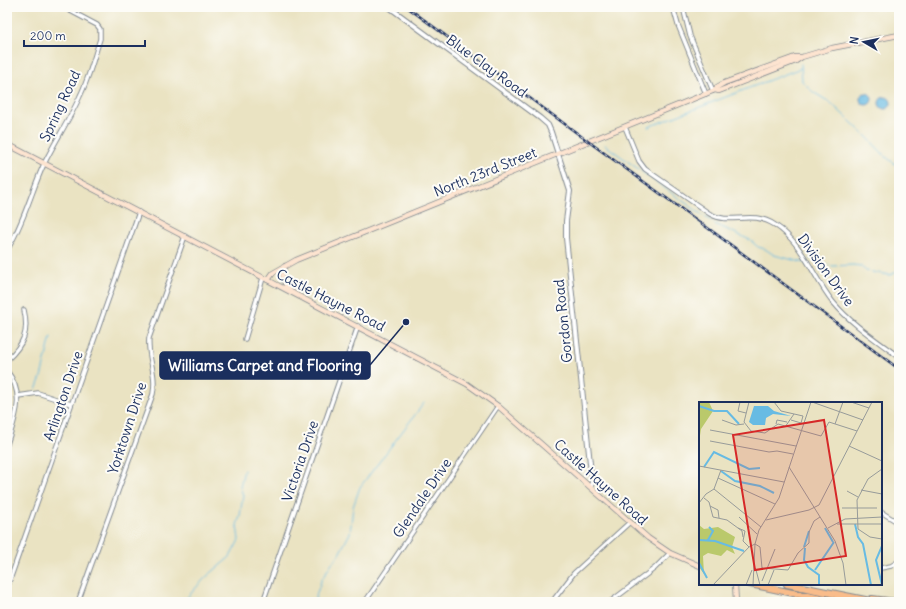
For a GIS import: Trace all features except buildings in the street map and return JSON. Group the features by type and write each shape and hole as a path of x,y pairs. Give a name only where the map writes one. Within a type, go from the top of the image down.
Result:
{"highway":[{"path":"755,585 836,602"},
{"path":"793,585 875,602"},
{"path":"843,595 896,602"},
{"path":"818,598 847,602"}],"main road":[{"name":"North 23rd Street","path":"268,280 273,273 288,264 714,91 717,87 795,56 802,57 832,48 899,35"},
{"name":"Castle Hayne Road","path":"7,144 458,378 498,406 648,538 670,553 699,566"},
{"path":"288,264 284,267 282,275 284,283 292,293"},
{"path":"735,585 736,602"}],"street":[{"name":"Spring Road","path":"7,250 14,240 24,218 34,188 45,163 81,95 101,35 99,27 94,23 63,7"},
{"name":"Blue Clay Road","path":"389,7 540,118 550,129 558,154"},
{"path":"673,7 678,25 706,94"},
{"path":"683,7 690,36 714,91"},
{"name":"Division Drive","path":"625,127 638,161 645,169 710,214 718,218 725,219 745,217 758,218 769,221 780,229 800,250 829,296 840,310 852,322 899,357"},
{"name":"Gordon Road","path":"558,154 570,191 566,221 566,238 592,482 590,487"},
{"name":"Arlington Drive","path":"7,588 140,212"},
{"name":"Yorktown Drive","path":"78,602 152,394 154,378 149,350 149,338 185,236"},
{"path":"245,339 263,278"},
{"path":"7,360 16,352 26,330 27,322 24,310"},
{"name":"Victoria Drive","path":"263,602 358,326"},
{"path":"7,371 11,376 18,396 18,409 7,444"},
{"path":"18,396 38,393 71,404"},
{"name":"Glendale Drive","path":"365,602 498,406"},
{"path":"882,513 899,523"},
{"path":"552,602 574,573 630,522"},
{"path":"610,602 655,568 670,553"},
{"path":"882,568 891,566 899,561"}],"water":[{"path":"864,93 868,93 872,99 868,105 864,105 860,101 860,97"},
{"path":"887,97 890,98 890,108 883,109 880,108 879,101 880,98"}],"waterway":[{"path":"801,64 802,81 813,92 831,103 886,157 899,167"},
{"path":"648,127 801,68"},
{"path":"605,145 715,224 750,240 758,247 765,249 774,255 805,263"},
{"path":"810,259 816,255 826,264 832,266 861,266 866,271 890,275 899,271"},
{"path":"36,390 41,377 51,337"},
{"path":"314,602 321,581 331,564 338,556 350,533 353,507 360,487 424,403"},
{"path":"183,602 205,578 230,557 239,540 237,525 243,495 240,487 244,470"}],"railway":[{"path":"407,7 899,369"}],"place":[{"name":"Williams Carpet and Flooring","path":"406,322"}]}
